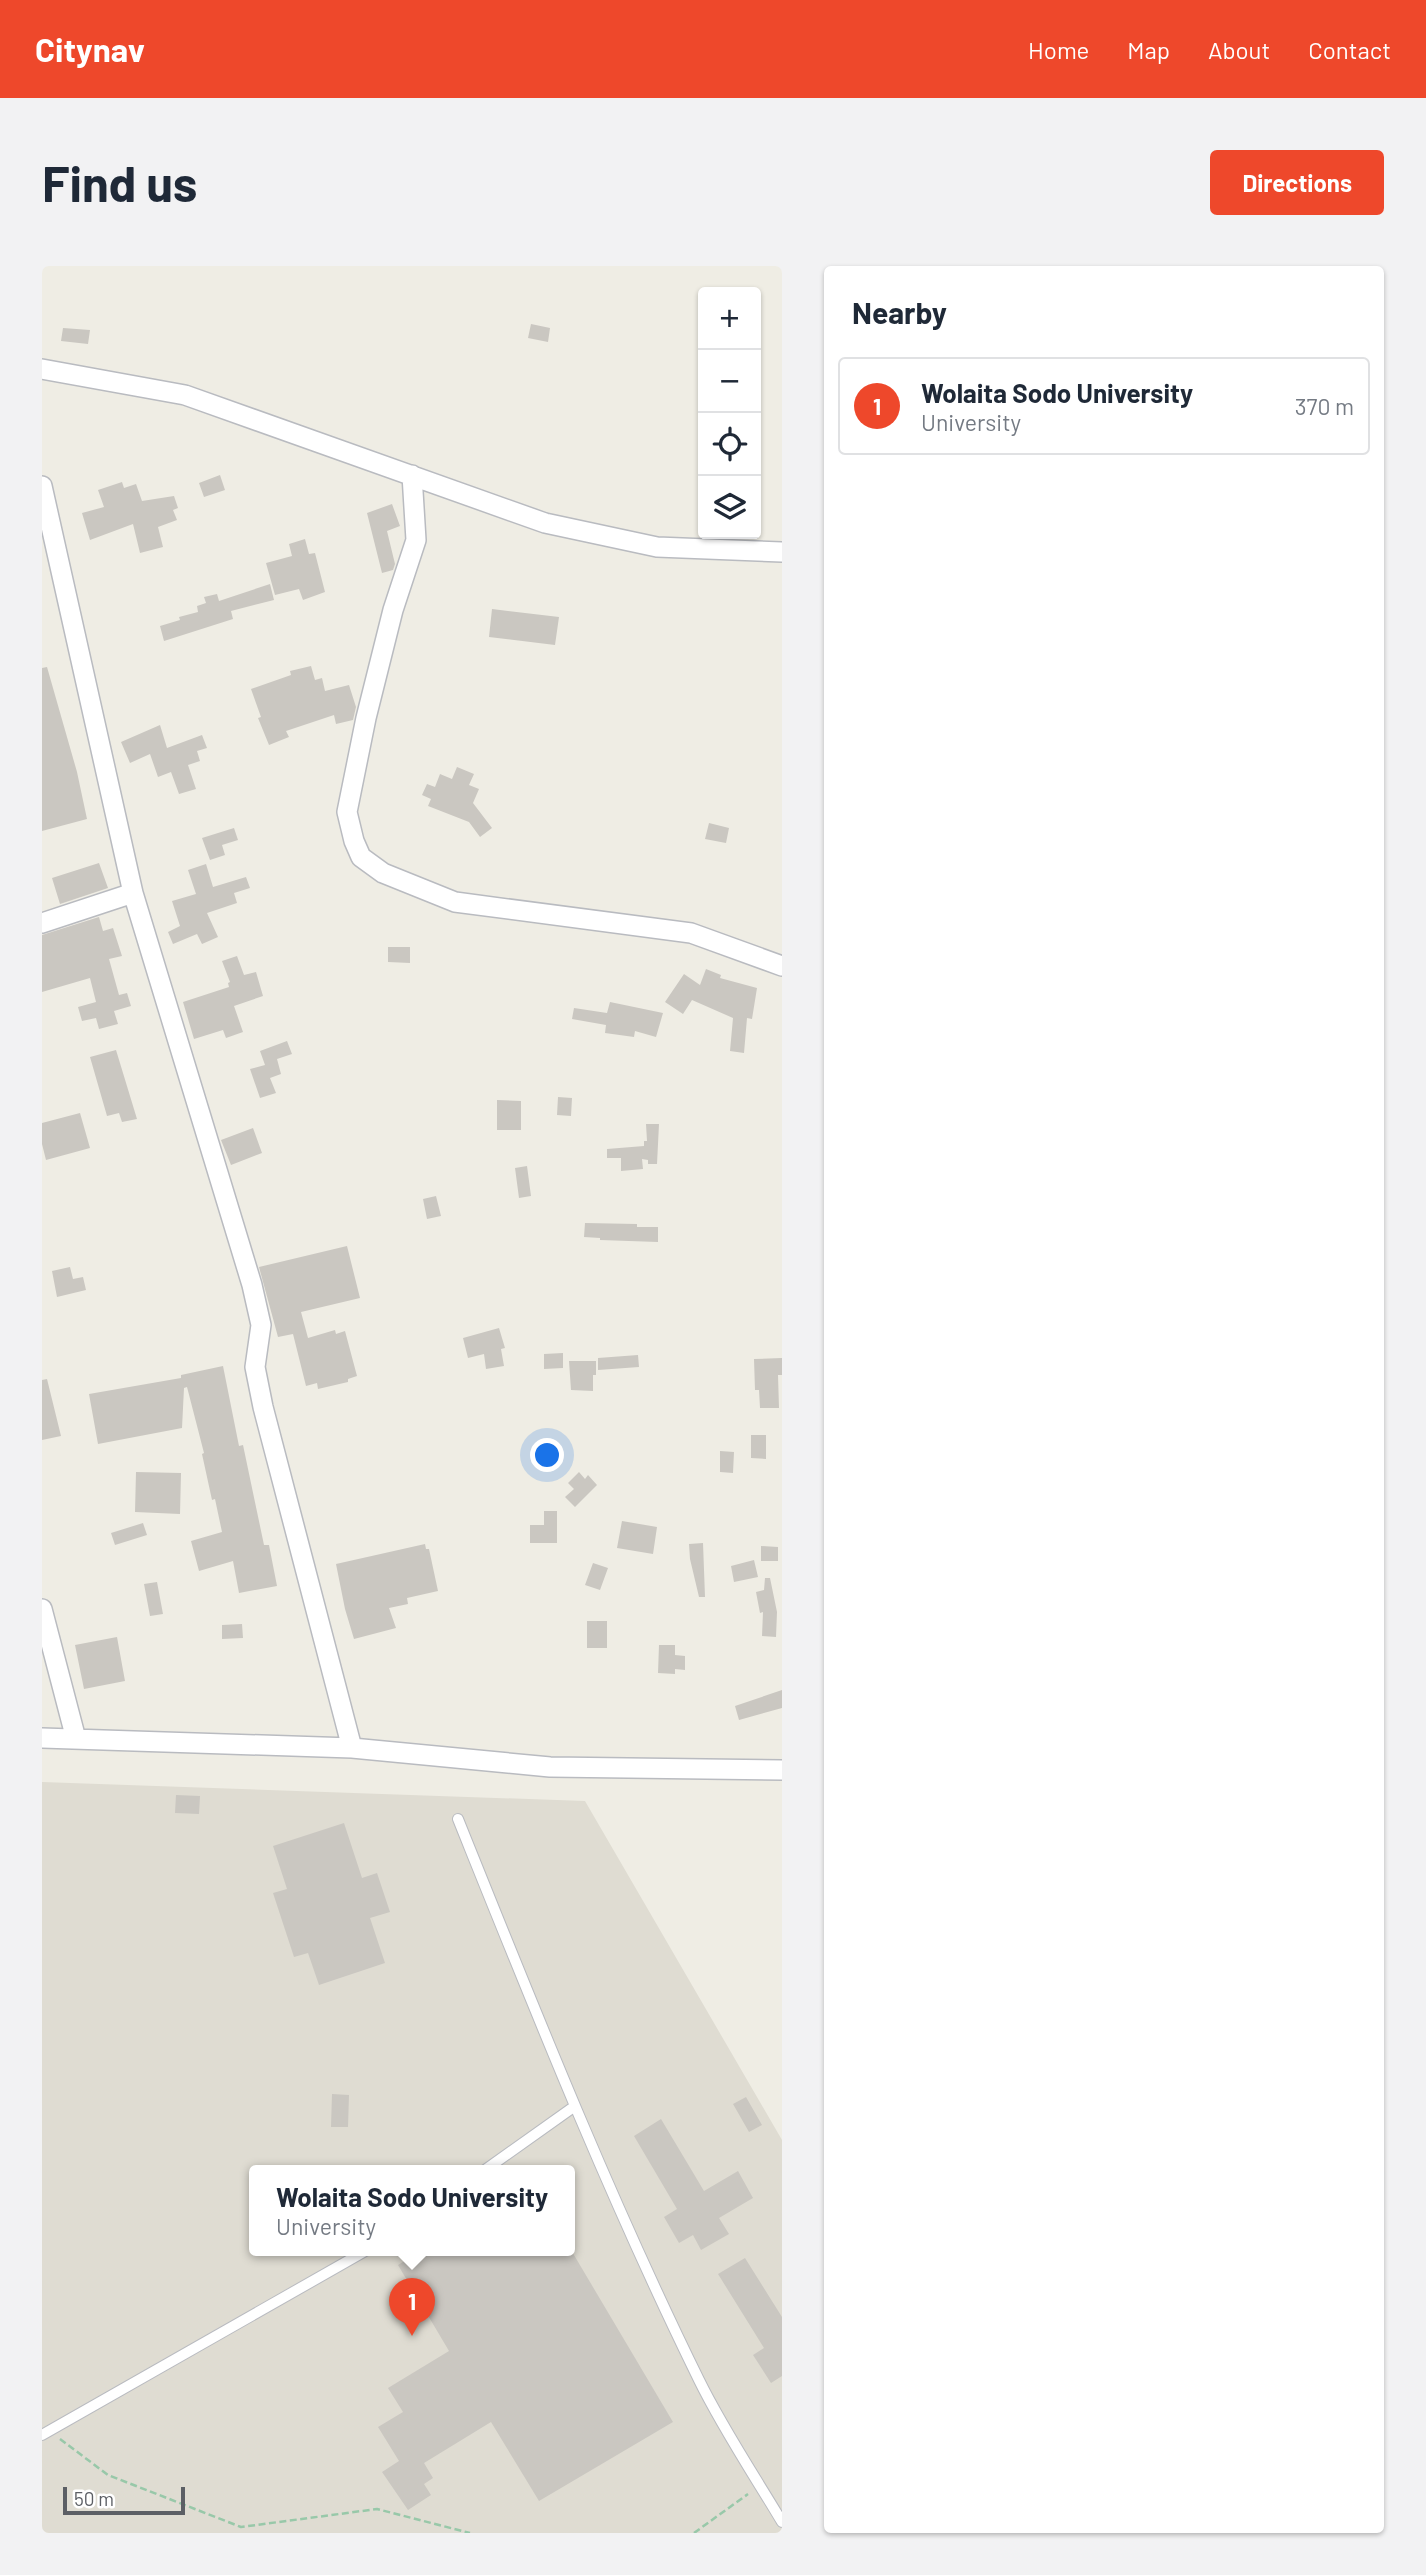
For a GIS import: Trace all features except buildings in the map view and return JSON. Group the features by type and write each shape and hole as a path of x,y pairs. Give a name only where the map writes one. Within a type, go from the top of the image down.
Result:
{"street":[{"path":"42,369 185,396 545,523 657,547 782,552"},
{"path":"412,475 416,540 393,610 366,718 347,812 361,857 383,873 454,902 691,933 782,966"},
{"path":"42,486 133,893 252,1285 261,1325 256,1367 262,1407 352,1748"},
{"path":"42,923 133,893"},
{"path":"42,1609 76,1739"},
{"path":"42,1738 352,1748 550,1767 782,1770"}],"lane":[{"path":"458,1819 575,2106 700,2381 782,2522"},
{"path":"492,2165 575,2106"},
{"path":"46,2433 356,2256"}],"path":[{"path":"46,2433 108,2474 241,2526 377,2509 470,2533"},
{"path":"694,2533 760,2485"}],"shaded area":[{"path":"42,1782 585,1801 782,2140 782,2533 42,2533"}],"place":[{"name":"Wolaita Sodo University","path":"412,2336"}]}
